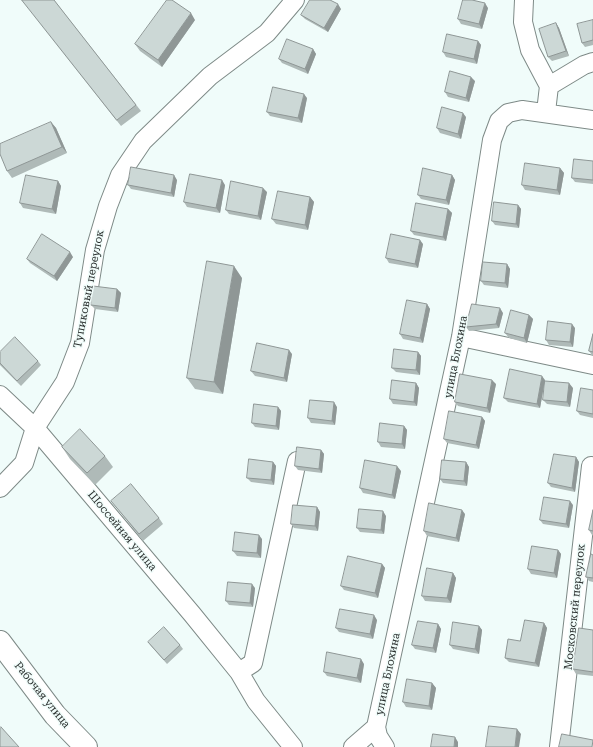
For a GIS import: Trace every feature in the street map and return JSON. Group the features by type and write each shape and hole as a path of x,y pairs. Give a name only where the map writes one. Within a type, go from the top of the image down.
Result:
{"main road":[{"name":"Рабочая улица","path":"0,642 55,715 86,747"}],"street":[{"name":"Тупиковый переулок","path":"0,488 24,463 35,428 65,382 80,343 95,250 106,212 120,175 143,140 210,76 267,33 295,0"},
{"path":"524,0 523,22 530,50 549,86 546,112"},
{"path":"549,86 584,65 593,62"},
{"name":"улица Блохина","path":"353,747 376,726 461,337 492,140 499,121 508,113 522,110 546,112 593,120"},
{"path":"461,337 593,365"},
{"name":"Шоссейная улица","path":"0,395 35,428 239,672 256,701 293,747"},
{"path":"239,672 253,663 297,462"},
{"name":"Московский переулок","path":"559,747 590,466"},
{"path":"376,726 378,736 385,747"}],"building":[{"path":"22,0 54,0 136,105 117,120"},
{"path":"167,0 172,0 191,13 158,60 135,44"},
{"path":"310,0 330,0 338,4 324,28 301,15"},
{"path":"463,0 472,0 485,3 479,24 458,19"},
{"path":"593,20 593,40 582,43 577,24"},
{"path":"556,23 566,51 548,57 539,29"},
{"path":"447,34 478,41 474,59 443,52"},
{"path":"287,39 313,49 305,69 279,59"},
{"path":"450,71 471,77 466,98 445,92"},
{"path":"273,87 304,94 298,118 267,112"},
{"path":"442,107 463,113 458,134 437,128"},
{"path":"51,122 62,147 7,171 0,154 0,144"},
{"path":"574,159 593,161 593,180 572,178"},
{"path":"525,163 560,168 557,190 522,185"},
{"path":"131,167 174,175 171,193 128,185"},
{"path":"423,168 452,175 446,200 418,195"},
{"path":"190,174 222,180 216,208 184,202"},
{"path":"26,175 58,181 52,209 20,203"},
{"path":"231,181 263,188 258,216 226,210"},
{"path":"278,191 310,197 305,225 272,219"},
{"path":"494,202 518,205 516,224 492,221"},
{"path":"416,203 448,209 443,237 411,231"},
{"path":"42,234 70,252 54,276 27,259"},
{"path":"391,234 420,240 415,264 386,258"},
{"path":"207,261 234,266 214,382 187,378"},
{"path":"483,262 507,264 505,283 481,281"},
{"path":"93,286 117,289 115,308 91,305"},
{"path":"407,300 427,304 420,338 400,334"},
{"path":"472,304 500,308 496,324 466,327"},
{"path":"511,310 529,315 524,338 505,333"},
{"path":"548,321 572,324 570,342 546,340"},
{"path":"593,334 593,352 589,351"},
{"path":"15,337 38,361 17,381 0,363 0,352"},
{"path":"257,343 289,350 284,378 251,371"},
{"path":"394,349 418,352 416,370 392,368"},
{"path":"510,369 542,376 537,404 504,398"},
{"path":"460,374 492,380 487,408 455,402"},
{"path":"392,380 416,383 414,402 390,399"},
{"path":"545,381 569,383 567,402 543,400"},
{"path":"581,388 593,390 593,414 577,411"},
{"path":"310,400 334,402 332,421 308,418"},
{"path":"254,404 278,407 276,426 252,423"},
{"path":"449,411 482,417 476,445 444,439"},
{"path":"380,423 404,426 402,444 378,442"},
{"path":"80,429 105,456 87,473 62,447"},
{"path":"297,447 321,450 319,469 295,466"},
{"path":"554,454 576,457 572,488 548,483"},
{"path":"249,459 273,462 271,480 247,478"},
{"path":"365,460 397,466 392,495 360,488"},
{"path":"442,460 466,462 464,481 440,479"},
{"path":"131,484 159,518 139,534 111,501"},
{"path":"544,497 570,501 566,524 540,520"},
{"path":"429,503 462,510 456,538 424,531"},
{"path":"293,505 317,507 315,526 291,524"},
{"path":"359,509 383,511 381,530 357,528"},
{"path":"593,510 593,531 589,530"},
{"path":"235,532 259,535 257,553 233,551"},
{"path":"532,546 558,550 554,573 528,569"},
{"path":"591,554 593,555 593,578 586,577"},
{"path":"348,556 382,564 375,593 341,586"},
{"path":"427,568 453,573 447,598 422,596"},
{"path":"228,582 252,584 250,603 226,601"},
{"path":"340,609 374,615 370,634 336,628"},
{"path":"525,620 544,623 535,663 505,658 508,639 520,641"},
{"path":"418,621 438,624 433,648 412,645"},
{"path":"453,622 479,626 475,649 450,645"},
{"path":"164,627 180,645 164,660 148,642"},
{"path":"579,628 593,630 593,672 573,669"},
{"path":"327,652 361,659 357,678 324,672"},
{"path":"407,679 432,683 429,706 403,702"},
{"path":"489,726 517,729 515,747 486,747"},
{"path":"1,727 19,747 0,747"},
{"path":"433,734 455,737 454,747 431,747"},
{"path":"562,734 593,740 592,747 559,747"}]}
